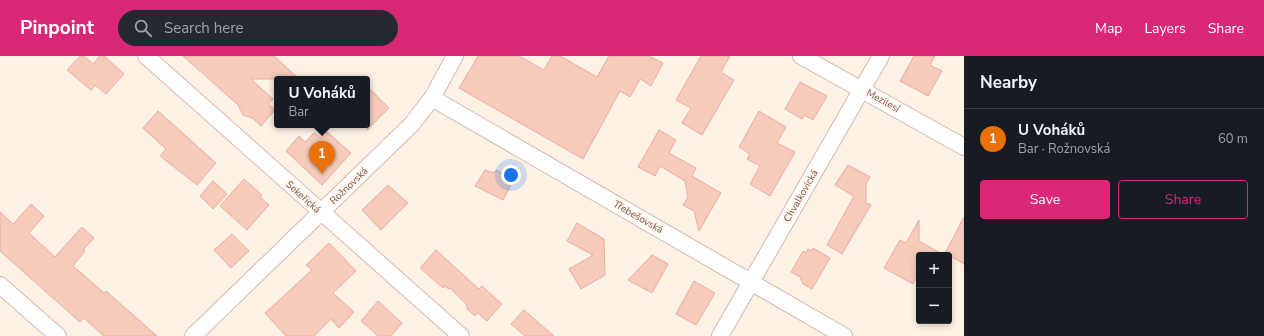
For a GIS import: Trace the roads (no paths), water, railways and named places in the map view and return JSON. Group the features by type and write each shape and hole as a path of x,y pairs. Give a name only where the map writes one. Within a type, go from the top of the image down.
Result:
{"street":[{"name":"Sekeřická","path":"146,56 321,213 462,336"},
{"name":"Rožnovská","path":"193,336 412,124 432,98 455,56"},
{"name":"Mezilesí","path":"801,56 964,147"},
{"name":"Chvalkovická","path":"720,336 881,56"},
{"name":"Třebešovská","path":"432,98 844,336"},
{"path":"0,285 58,336"}],"place":[{"name":"U Voháků","path":"322,174"}]}
